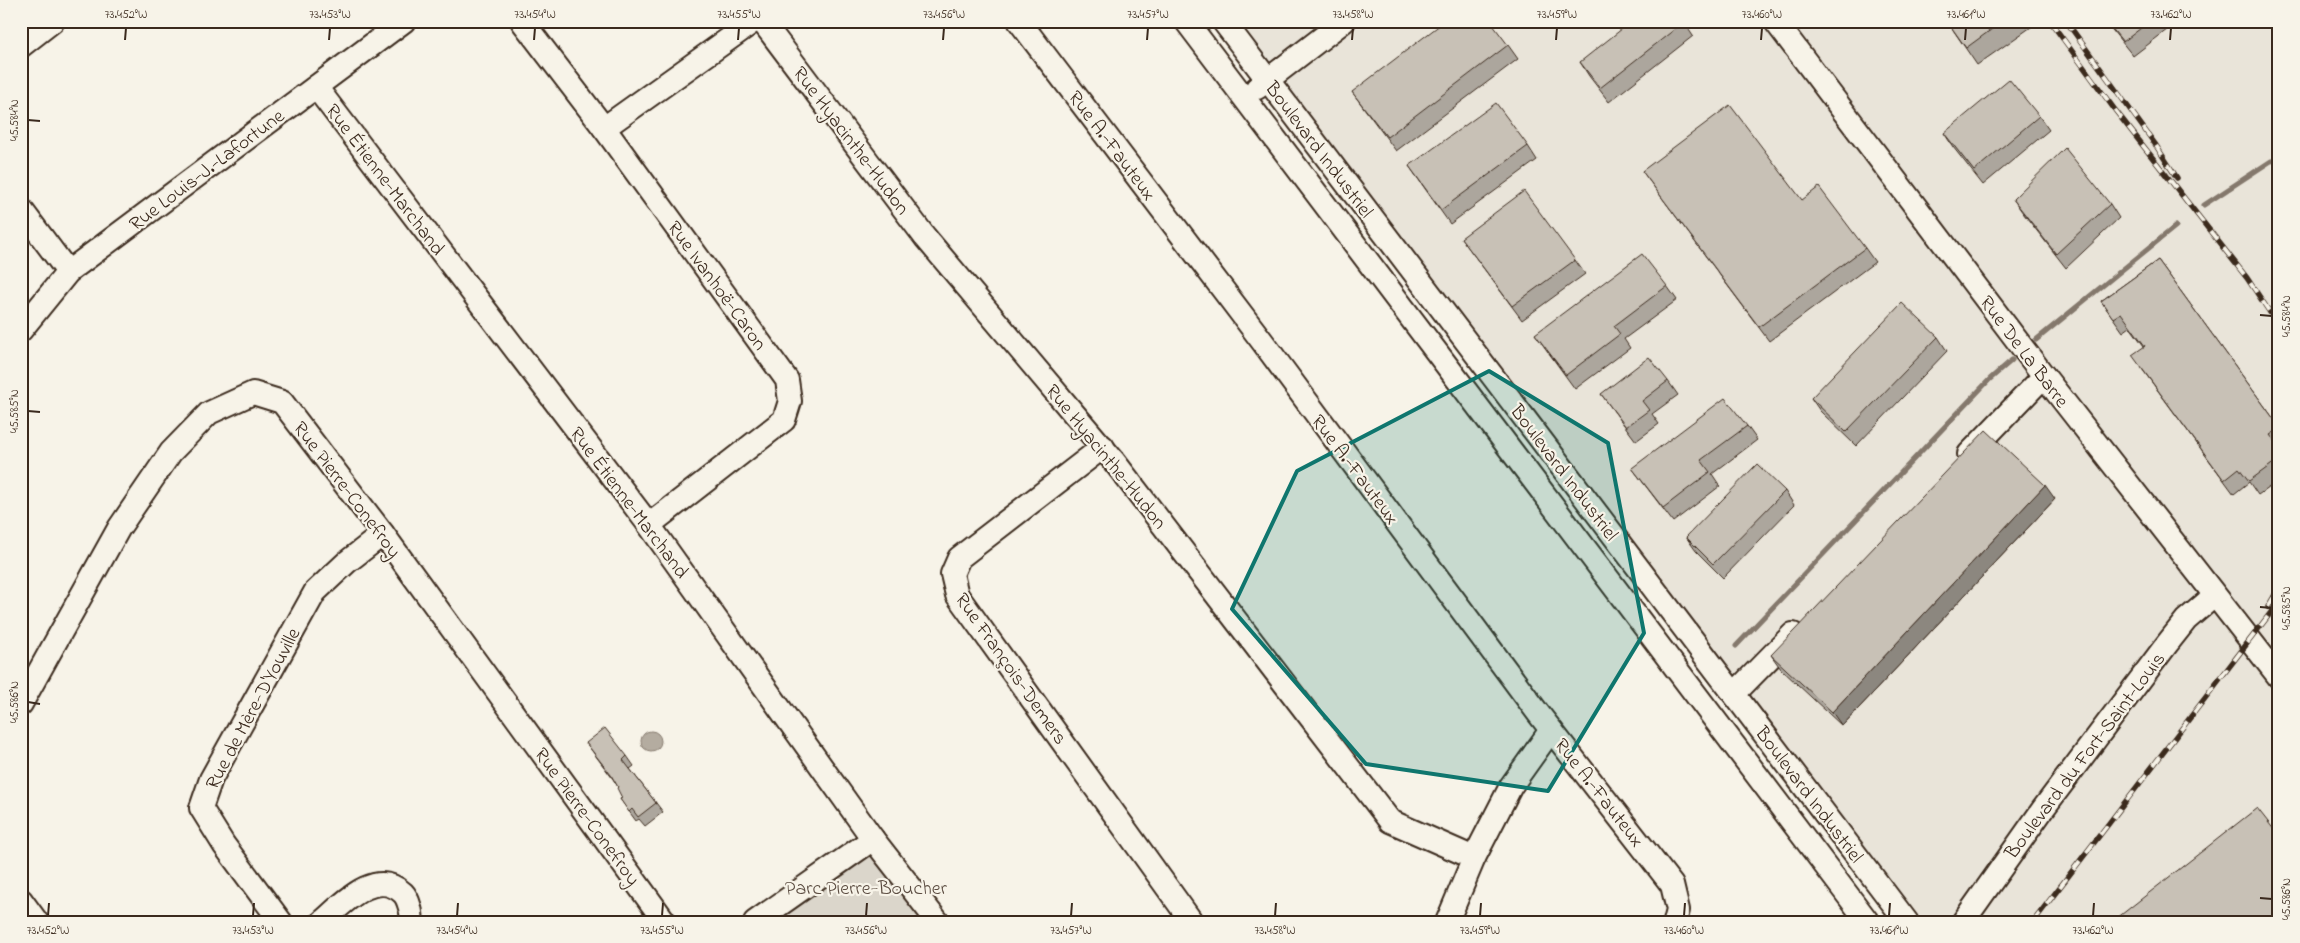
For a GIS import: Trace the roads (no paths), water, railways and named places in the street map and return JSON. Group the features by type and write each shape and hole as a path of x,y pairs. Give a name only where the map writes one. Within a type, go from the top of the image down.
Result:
{"street":[{"path":"21,46 52,21"},
{"name":"Rue Louis-J.-Lafortune","path":"21,330 68,272 404,21"},
{"name":"Rue Ivanhoë-Caron","path":"522,21 604,128 787,380 790,401 784,420 650,525"},
{"path":"604,128 754,21"},
{"name":"Rue Hyacinthe-Hudon","path":"762,21 925,237 1103,447 1390,821 1474,858"},
{"name":"Rue A.-Fauteux","path":"1019,21 1256,333 1551,730 1672,885 1678,910 1675,922"},
{"name":"Boulevard Industriel","path":"1186,21 1868,922"},
{"name":"Boulevard Industriel","path":"1223,21 1907,922"},
{"path":"1244,97 1344,21"},
{"name":"Rue De La Barre","path":"1775,21 2044,376 2279,678"},
{"name":"Rue Étienne-Marchand","path":"316,87 650,525 872,839 938,922"},
{"path":"21,209 68,272"},
{"path":"1346,233 1371,216"},
{"path":"1390,290 1414,272"},
{"path":"1457,380 1483,364"},
{"path":"1954,468 2044,376"},
{"name":"Rue Pierre-Conefroy","path":"21,704 118,528 171,452 209,413 253,392 282,402 383,534 664,922"},
{"name":"Rue François-Demers","path":"1103,447 959,558 952,574 957,595 1192,922"},
{"path":"1560,515 1584,497"},
{"name":"Rue de Mère-D'Youville","path":"281,922 224,845 201,808 211,779 315,592 347,562 383,534"},
{"name":"Boulevard du Fort-Saint-Louis","path":"1964,922 2043,809 2167,644 2186,620 2214,596"},
{"path":"1703,704 1730,690 1810,616"},
{"path":"1658,644 1682,626"},
{"path":"1447,922 1474,858 1511,786 1551,730"},
{"path":"755,922 872,839"},
{"path":"322,922 359,892 373,884 389,884 404,894 412,916 411,922"},
{"path":"21,900 38,922"}],"waterway":[{"path":"2204,205 2271,161 2279,160"},
{"path":"2036,340 2176,226"},
{"path":"1736,646 1990,379 2012,360"}],"railway":[{"path":"2050,21 2115,110 2247,278 2279,326"},
{"path":"2066,21 2155,144 2177,178"},
{"path":"2268,607 2279,588"},
{"path":"2033,922 2279,602"}],"park label":[{"name":"Parc Pierre-Boucher","path":"866,887"}]}
